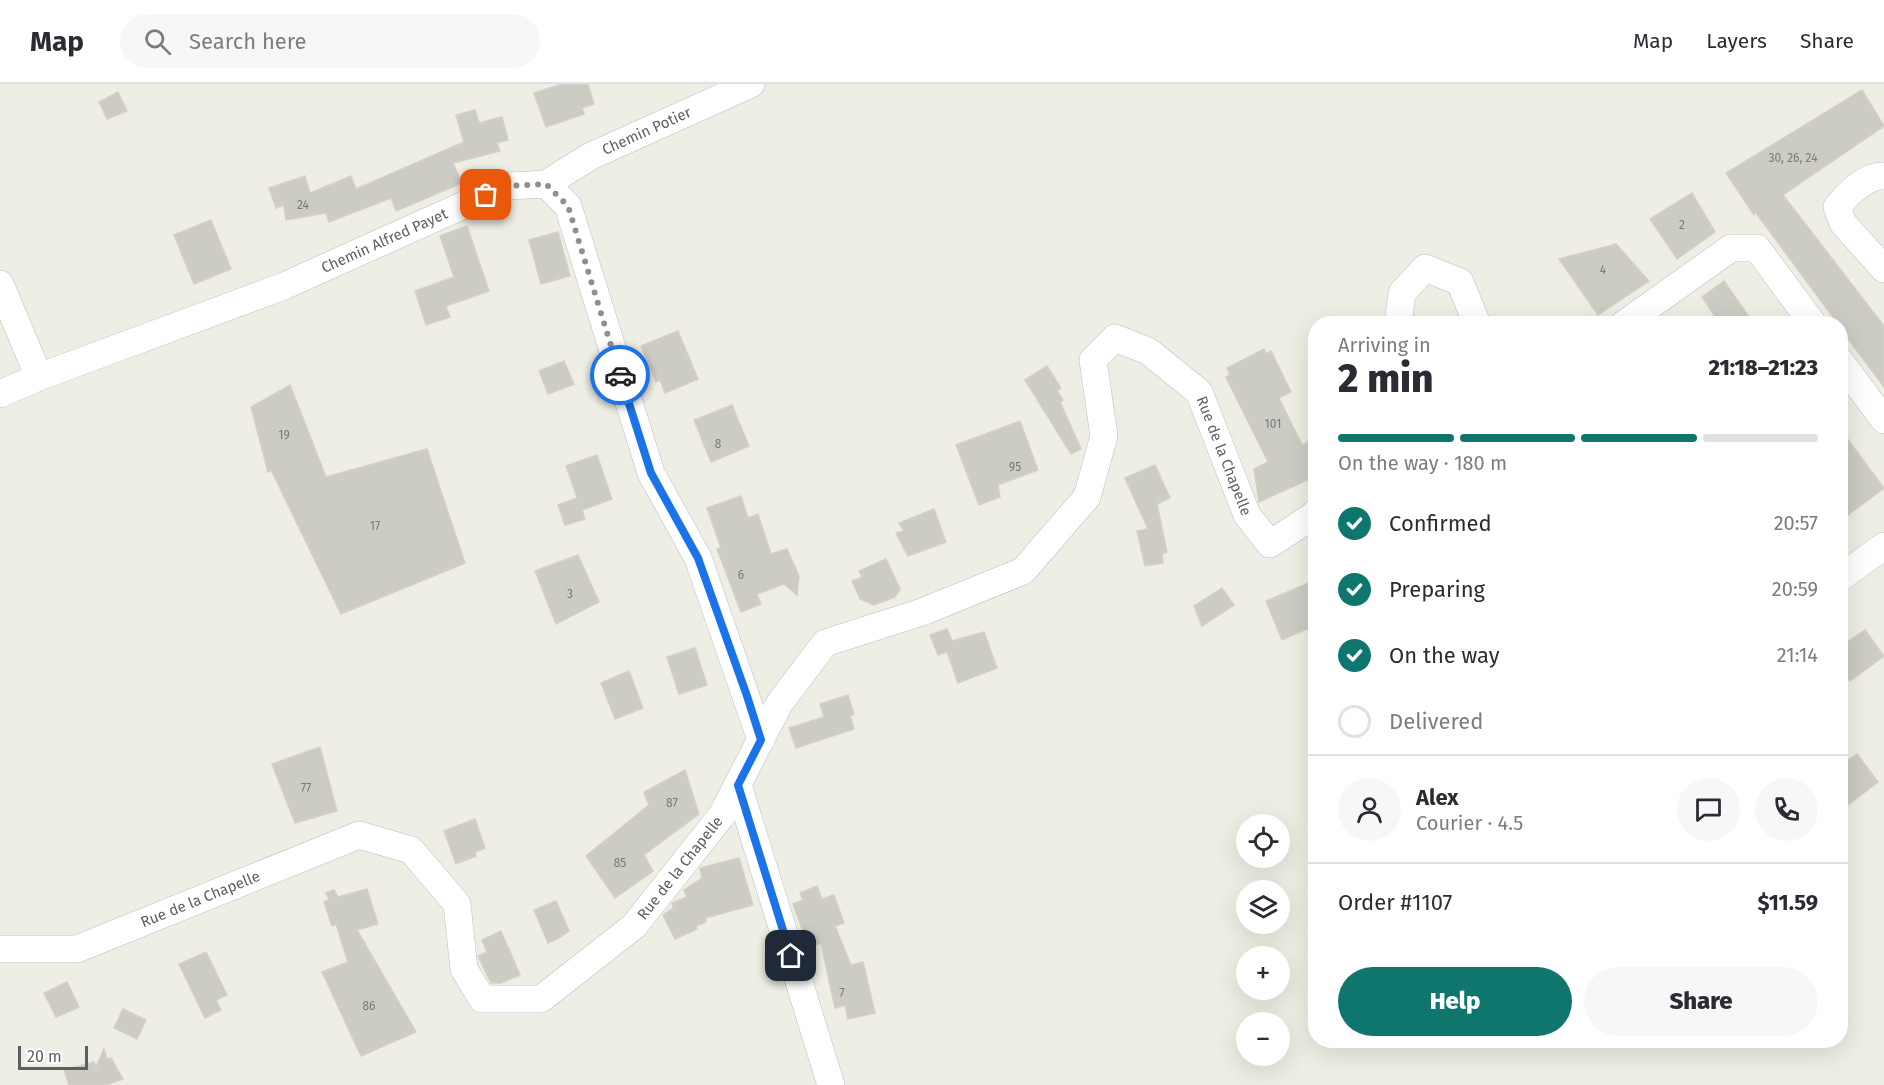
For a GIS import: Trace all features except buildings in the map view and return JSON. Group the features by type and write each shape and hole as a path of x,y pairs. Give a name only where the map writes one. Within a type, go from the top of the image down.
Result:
{"street":[{"name":"Chemin Potier","path":"546,184 591,156 751,84"},
{"path":"1884,176 1881,175 1863,183 1847,195 1838,207 1843,223 1884,269"},
{"name":"Chemin Alfred Payet","path":"0,394 39,377 284,286 506,186 546,184"},
{"path":"546,184 568,206 651,473 698,558 761,740"},
{"path":"1635,316 1731,248 1756,248 1807,316"},
{"path":"1399,316 1402,293 1425,268 1460,282 1474,316"},
{"path":"0,284 39,377"},
{"name":"Rue de la Chapelle","path":"0,949 77,949 359,835 411,850 457,904 464,969 482,999 541,999 634,926 722,815 779,704 825,643 922,612 1023,571 1087,497 1104,436 1093,360 1115,338 1148,351 1199,392 1247,515 1270,544 1308,519"},
{"path":"1848,372 1884,420"},
{"path":"1848,572 1884,546"},
{"path":"738,785 831,1085"}],"way so far":[{"path":"486,195 506,186 546,184 568,206 620,375"}],"route":[{"path":"620,375 651,473 698,558 761,740 738,785 791,956"}]}
